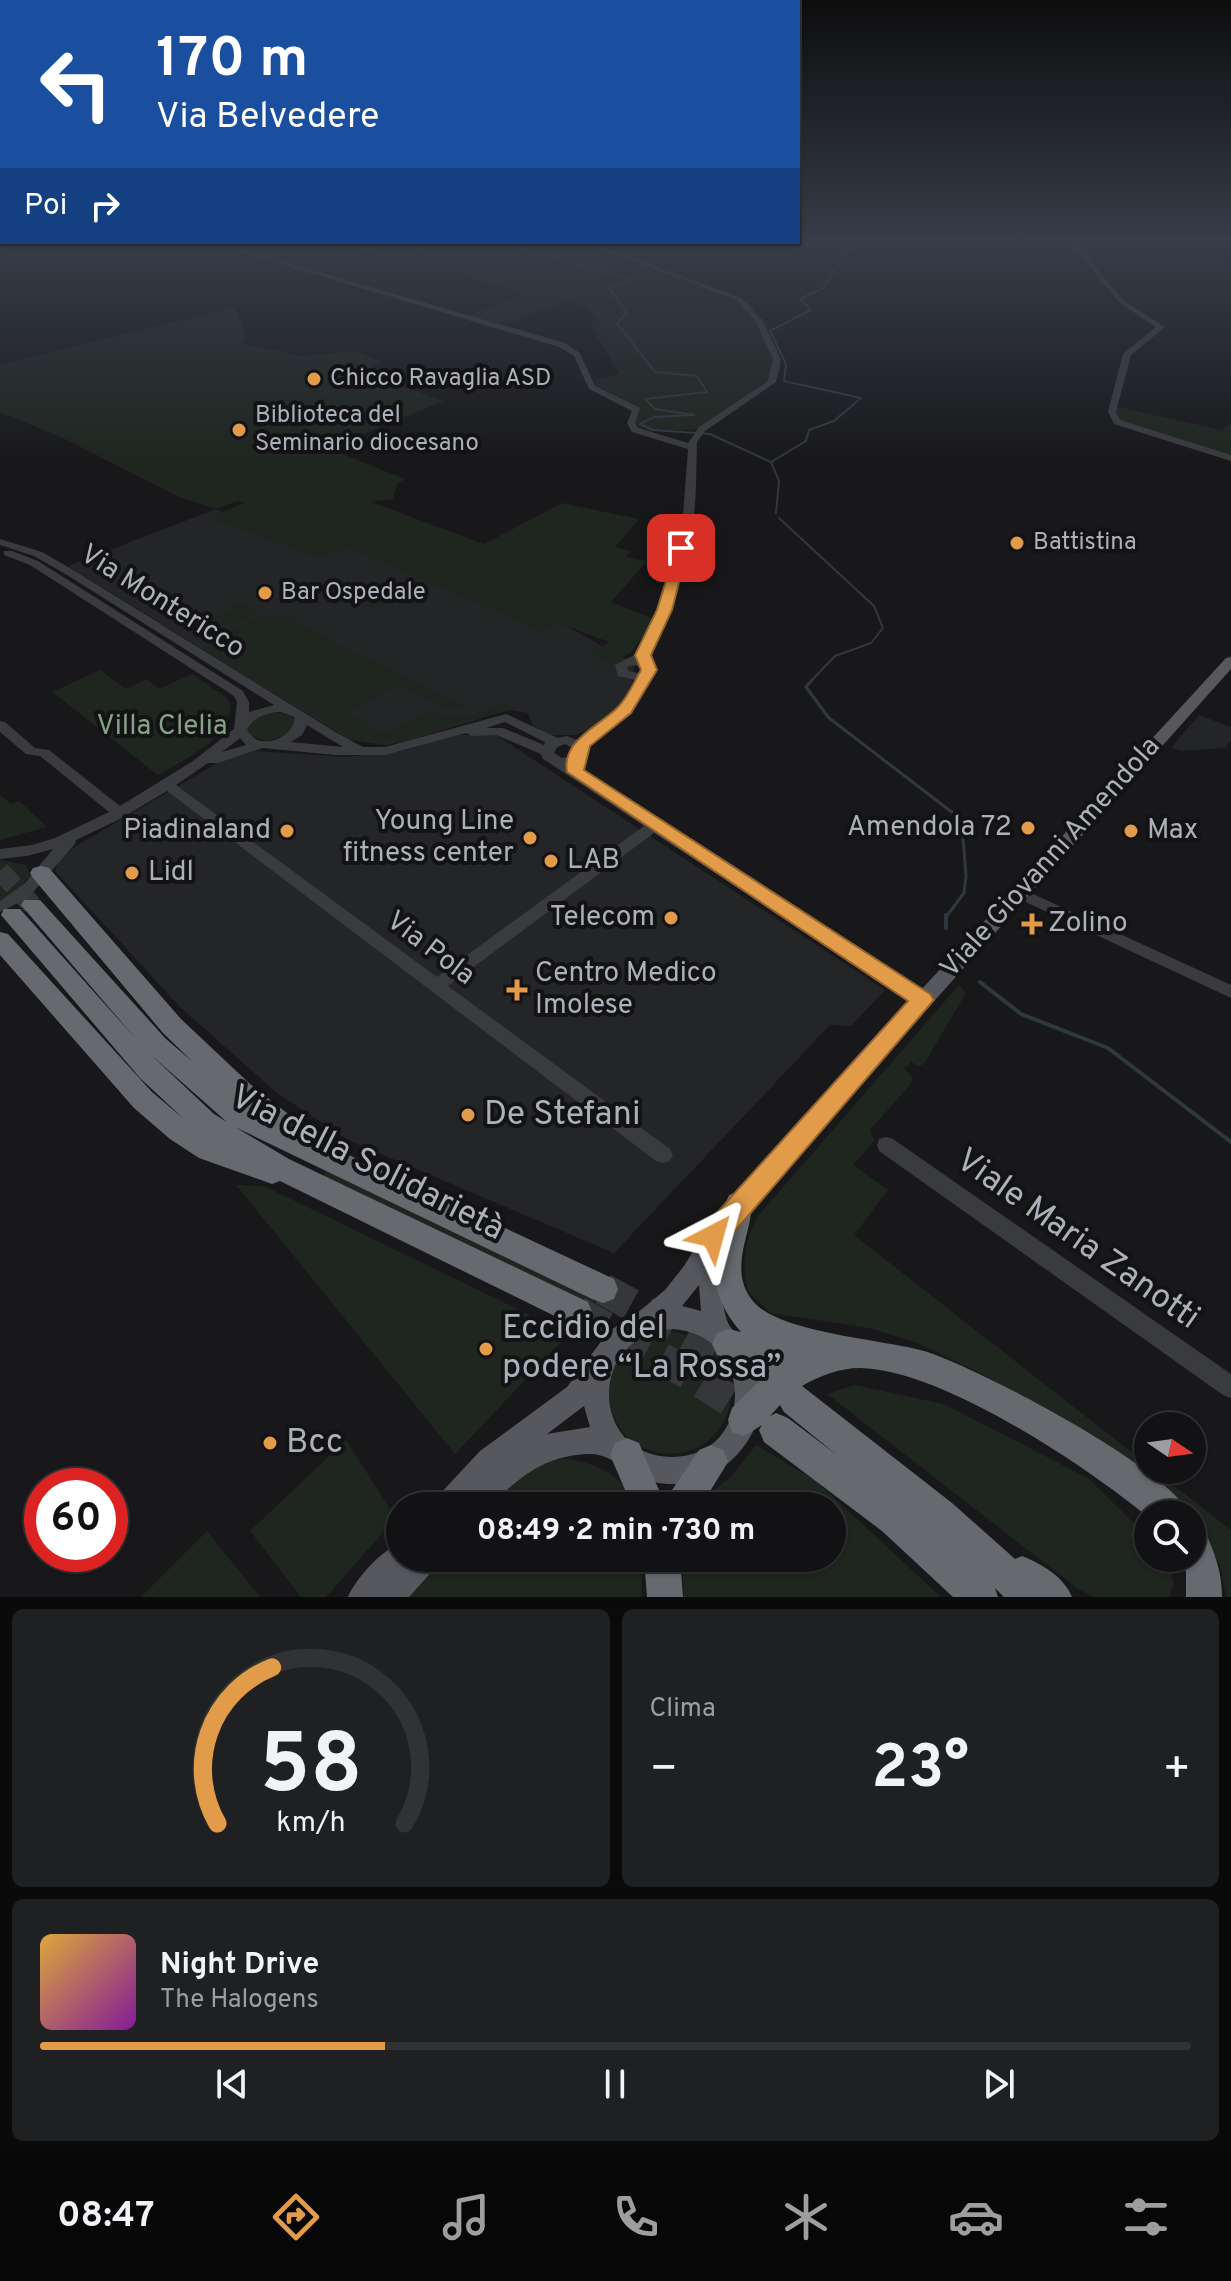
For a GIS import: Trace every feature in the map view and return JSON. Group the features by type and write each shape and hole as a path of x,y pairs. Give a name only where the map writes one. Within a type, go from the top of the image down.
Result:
{"highway":[{"path":"41,872 172,1026 241,1092 301,1139 368,1176"},
{"name":"Via della Solidarietà","path":"15,909 157,1046 239,1116 603,1289"},
{"name":"Via della Solidarietà","path":"15,909 149,1071 205,1122 279,1167 577,1312"},
{"path":"0,940 143,1100 179,1131 209,1150 341,1197"},
{"path":"739,1204 733,1221 727,1274 738,1308 755,1324 779,1334 930,1369 1007,1406 1087,1454 1152,1500"},
{"path":"724,1341 765,1355 819,1360"},
{"path":"875,1355 842,1355 819,1360 783,1379 772,1417 1031,1597"},
{"path":"620,1448 642,1492"},
{"path":"690,1492 711,1462"},
{"path":"934,1531 972,1597"},
{"path":"934,1531 980,1597"},
{"path":"934,1531 1054,1597"},
{"path":"1204,1572 1204,1597"}],"main road":[{"name":"Viale Giovanni Amendola","path":"646,1320 668,1307 687,1286 713,1236 739,1204 1228,667"},
{"path":"485,1492 501,1475 546,1445 584,1439 620,1448 659,1470 694,1469 711,1462 772,1417 724,1341 711,1305 708,1277 713,1236"},
{"path":"461,1492 490,1461 576,1396 622,1335 646,1320 686,1319 724,1341"},
{"path":"604,1357 596,1399 620,1448"},
{"path":"363,1597 386,1572"},
{"path":"390,1597 412,1572"}],"street":[{"path":"455,315 571,349 592,387 637,410 631,423 635,430 692,447"},
{"path":"560,762 626,710 643,670 687,529 692,447 700,432 772,382 777,359 765,342 758,315"},
{"path":"1142,315 1161,327 1127,354 1112,412 1117,422 1231,458"},
{"name":"Via Montericco","path":"0,542 22,547 60,566 298,715 349,745 373,751"},
{"name":"Via Montericco","path":"0,551 34,563 239,694 243,702 241,727"},
{"path":"629,661 643,670 625,675 620,667 629,661"},
{"path":"0,854 20,853 81,833 198,765 265,710 298,715 303,723 296,734 198,765"},
{"path":"0,725 31,751 44,753 118,812"},
{"path":"241,727 245,740 265,744 373,751 398,749 452,733 499,725 551,746 577,749"},
{"path":"551,746 550,758 923,1000"},
{"path":"577,749 574,769 578,777"},
{"name":"Via Pola","path":"166,784 663,1155"},
{"path":"435,987 654,826"},
{"path":"15,909 41,872 81,833"},
{"path":"20,853 35,859 41,872"},
{"path":"1020,893 1231,992"},
{"name":"Viale Maria Zanotti","path":"886,1145 1231,1387"}],"shaded area":[{"path":"216,509 299,550 340,533 515,610 565,625 634,664 631,697 597,726 576,735 550,735 533,726 528,713 509,710 387,745 348,739 68,566"},
{"path":"1199,715 1231,727 1231,740 1225,748 1181,751 1171,748"},
{"path":"456,735 496,735 885,990 851,1026 830,1025 614,1253 348,1140 277,1093 180,1007 55,871 59,861 76,846 219,762 255,751 347,757 405,750"}],"green space":[{"path":"205,315 238,315 246,335 242,343 300,356 356,351 381,362 362,372 444,401 328,448 405,479 397,484 393,499 371,502 484,544 562,503 639,519 615,547 631,551 626,557 647,561 611,602 656,620 631,652 613,663 592,654 609,642 558,623 542,631 349,548 317,557 216,520 210,517 244,503 237,501 216,509 179,497 63,438 0,412 0,365"},
{"path":"470,315 530,315 496,325 466,316"},
{"path":"593,315 758,315 766,324 781,366 776,382 706,429 643,432 631,426 633,409 598,392 594,380 619,374 591,326 596,317"},
{"path":"1113,406 1222,430 1231,423 1231,458 1118,423"},
{"path":"238,602 258,613 214,633 199,625 229,611"},
{"path":"263,616 292,618 352,653 365,656 468,709 442,707 398,684 347,713 385,735 427,712 466,718 507,703 513,708 399,741 355,740 204,648 208,641"},
{"name":"Villa Clelia","path":"100,670 126,689 146,679 159,689 192,674 226,697 231,706 227,719 204,748 158,775 52,692"},
{"path":"274,712 295,717 297,721 289,735 265,741 247,734 247,725 257,716"},
{"path":"0,795 11,804 19,801 47,827 0,840"},
{"path":"0,860 26,865 30,876 12,896 0,901"},
{"path":"959,985 966,993 924,1064 919,1066 911,1062 905,1069 913,1078 909,1086 870,1130 874,1141 853,1165 888,1190 854,1235 1134,1454 1134,1467 982,1374 915,1342 869,1328 771,1313 749,1293 745,1273 745,1254 758,1216"},
{"path":"327,1170 600,1297 587,1310 320,1178"},
{"path":"236,1185 264,1186 569,1334 455,1454"},
{"path":"670,1332 693,1337 713,1350 726,1370 731,1393 726,1416 713,1436 693,1449 670,1454 647,1449 627,1436 614,1416 609,1393 614,1370 627,1350 647,1337"},
{"path":"855,1385 944,1404 1088,1478 1134,1523 1134,1572 1170,1572 1174,1584 1169,1597 1094,1597 1078,1589 827,1394"},
{"path":"346,1440 386,1502 386,1529 326,1597 301,1597 250,1531"},
{"path":"756,1445 815,1480 828,1492 711,1492 731,1477"},
{"path":"559,1458 583,1462 614,1476 628,1492 503,1492 521,1472"},
{"path":"1155,1484 1172,1484 1192,1500 1175,1500"},
{"path":"846,1509 941,1597 684,1597 682,1572 846,1572"},
{"path":"1206,1511 1231,1530 1231,1597 1226,1597 1220,1565 1206,1540"},
{"path":"207,1531 260,1597 141,1597"},
{"path":"430,1572 641,1572 642,1597 408,1597"}],"waterway":[{"path":"625,315 617,323 655,372 697,376 707,392 645,399 655,409 694,415 654,417 640,424 653,430 710,434 771,462"},
{"path":"771,462 806,441 809,430 834,421 861,398 784,381 786,364 770,331 802,315"},
{"path":"771,462 779,481 776,513"},
{"path":"779,518 874,606 883,628 871,643 835,656 810,682"},
{"path":"812,680 806,687 829,718 953,813 963,838 966,876 964,893 946,917"},
{"path":"946,917 946,928"},
{"path":"980,982 1021,1014 1108,1048 1231,1142"}],"tunnel":[{"path":"0,871 32,905"},
{"path":"603,1289 735,1362"},
{"path":"577,1312 684,1371 756,1417"}],"place":[{"name":"Chicco Ravaglia ASD","path":"314,379"},
{"name":"Biblioteca del Seminario diocesano","path":"239,430"},
{"name":"Battistina","path":"1017,543"},
{"name":"Bar Ospedale","path":"265,593"},
{"name":"Amendola 72","path":"1028,828"},
{"name":"Piadinaland","path":"287,831"},
{"name":"Max","path":"1131,831"},
{"name":"Young Line fitness center","path":"530,838"},
{"name":"LAB","path":"551,861"},
{"name":"Lidl","path":"132,873"},
{"name":"Telecom","path":"671,918"},
{"name":"Zolino","path":"1032,924"},
{"name":"Centro Medico Imolese","path":"517,990"},
{"name":"De Stefani","path":"468,1115"},
{"name":"Eccidio del podere “La Rossa”","path":"486,1349"},
{"name":"Bcc","path":"270,1443"}],"route":[{"path":"681,548 656,633 643,655 649,670 626,710 583,744 574,764 575,772 578,777 923,1000 713,1236"}]}
